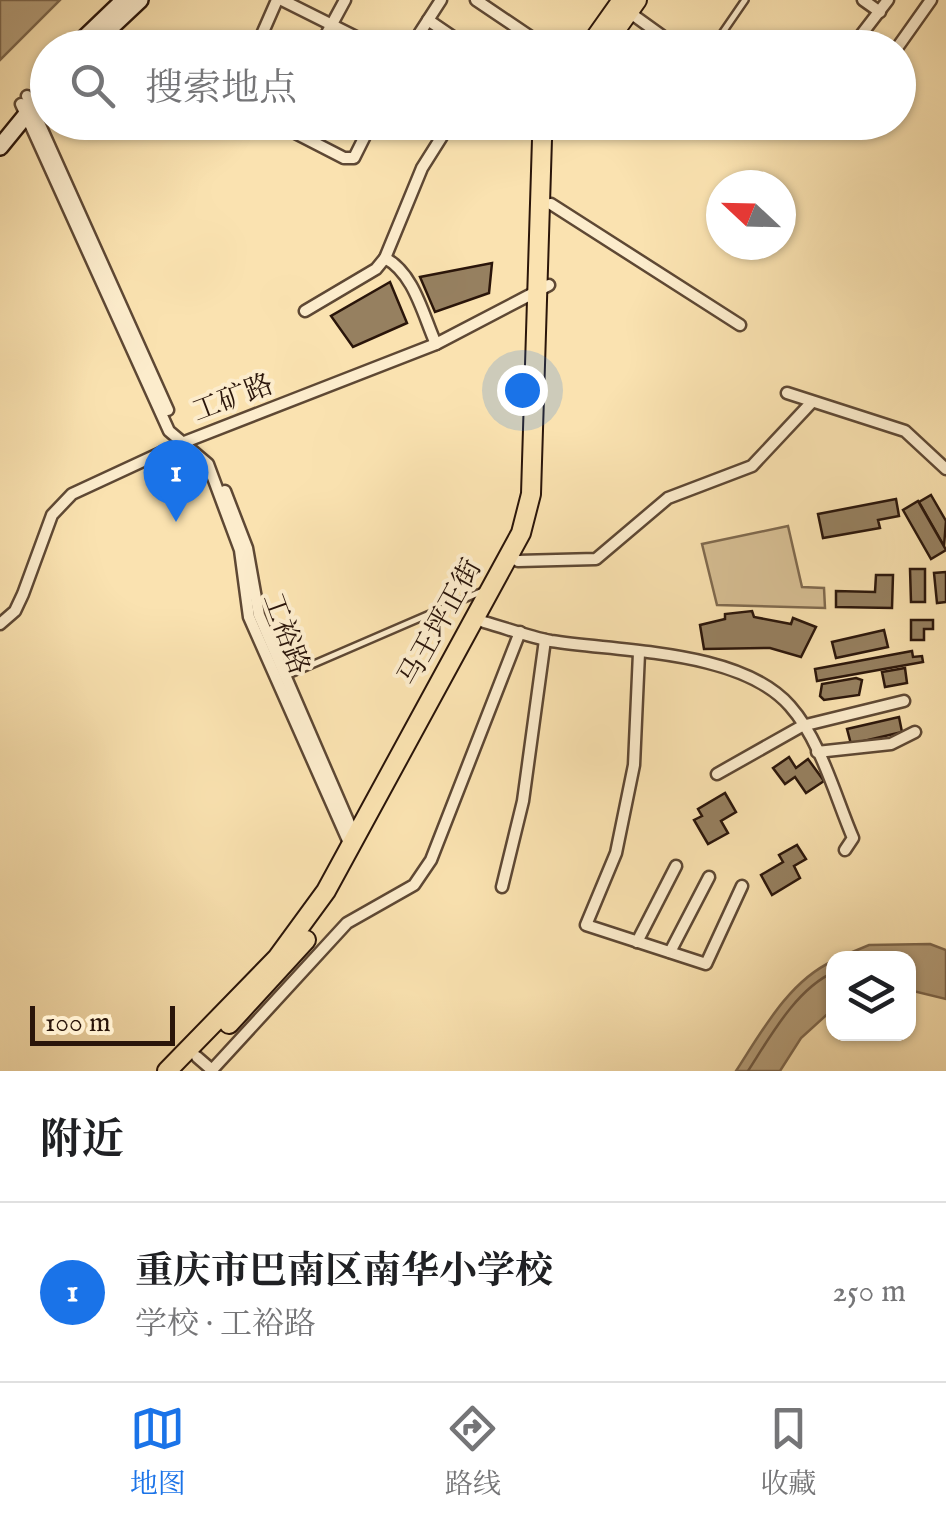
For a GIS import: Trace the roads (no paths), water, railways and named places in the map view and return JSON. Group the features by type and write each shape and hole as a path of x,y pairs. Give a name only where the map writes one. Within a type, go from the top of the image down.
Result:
{"main road":[{"path":"93,30 124,0"},
{"path":"108,30 140,0"},
{"path":"605,30 630,4"},
{"path":"614,30 630,4"},
{"path":"0,147 30,99"},
{"path":"0,130 30,101"},
{"name":"马王坪正街","path":"191,1064 312,932 531,535 542,495 542,140"},
{"name":"马王坪正街","path":"167,1071 277,958 326,891 520,533 531,494 553,140"}],"street":[{"path":"265,30 280,0 339,30"},
{"path":"326,30 346,0"},
{"path":"422,30 441,0"},
{"path":"476,0 520,30"},
{"path":"863,0 880,12"},
{"path":"866,30 888,0"},
{"path":"910,30 932,0"},
{"path":"630,4 660,30"},
{"path":"428,20 442,30"},
{"path":"26,104 30,113"},
{"path":"42,140 170,430 186,442"},
{"path":"312,140 344,158 354,158 363,140"},
{"path":"305,311 376,269 385,258 422,168 440,140"},
{"path":"550,204 740,325"},
{"path":"385,258 400,265 436,344"},
{"name":"工矿路","path":"0,624 14,612 23,594 60,503 186,442 436,344 543,288"},
{"path":"787,393 905,431 946,469"},
{"path":"518,561 596,559 668,498 752,466 811,403"},
{"name":"工裕路","path":"186,442 214,462 247,548 255,603 353,842"},
{"name":"工裕路","path":"186,442 208,464 240,550 249,617 353,842"},
{"path":"484,622 544,640 700,662 760,678 792,708 817,752 853,838 846,850"},
{"path":"191,1064 212,1070 348,922 414,885 431,860 520,632"},
{"path":"502,887 523,801 544,640"},
{"path":"638,653 634,765 616,853 586,924 706,964 742,886"},
{"path":"717,774 802,726 904,702"},
{"path":"817,752 891,744 915,732"},
{"path":"637,942 676,866"},
{"path":"670,952 709,877"}],"lane":[{"path":"724,30 745,0"},
{"path":"286,676 467,594 491,589"}],"water":[{"path":"0,0 60,0 0,60"},
{"path":"930,944 946,950 946,999 916,992 916,951 855,951 869,945"},
{"path":"826,965 826,1015 801,1038 780,1071 736,1071 790,994"}],"place":[{"name":"重庆市巴南区南华小学校","path":"176,522"}]}
